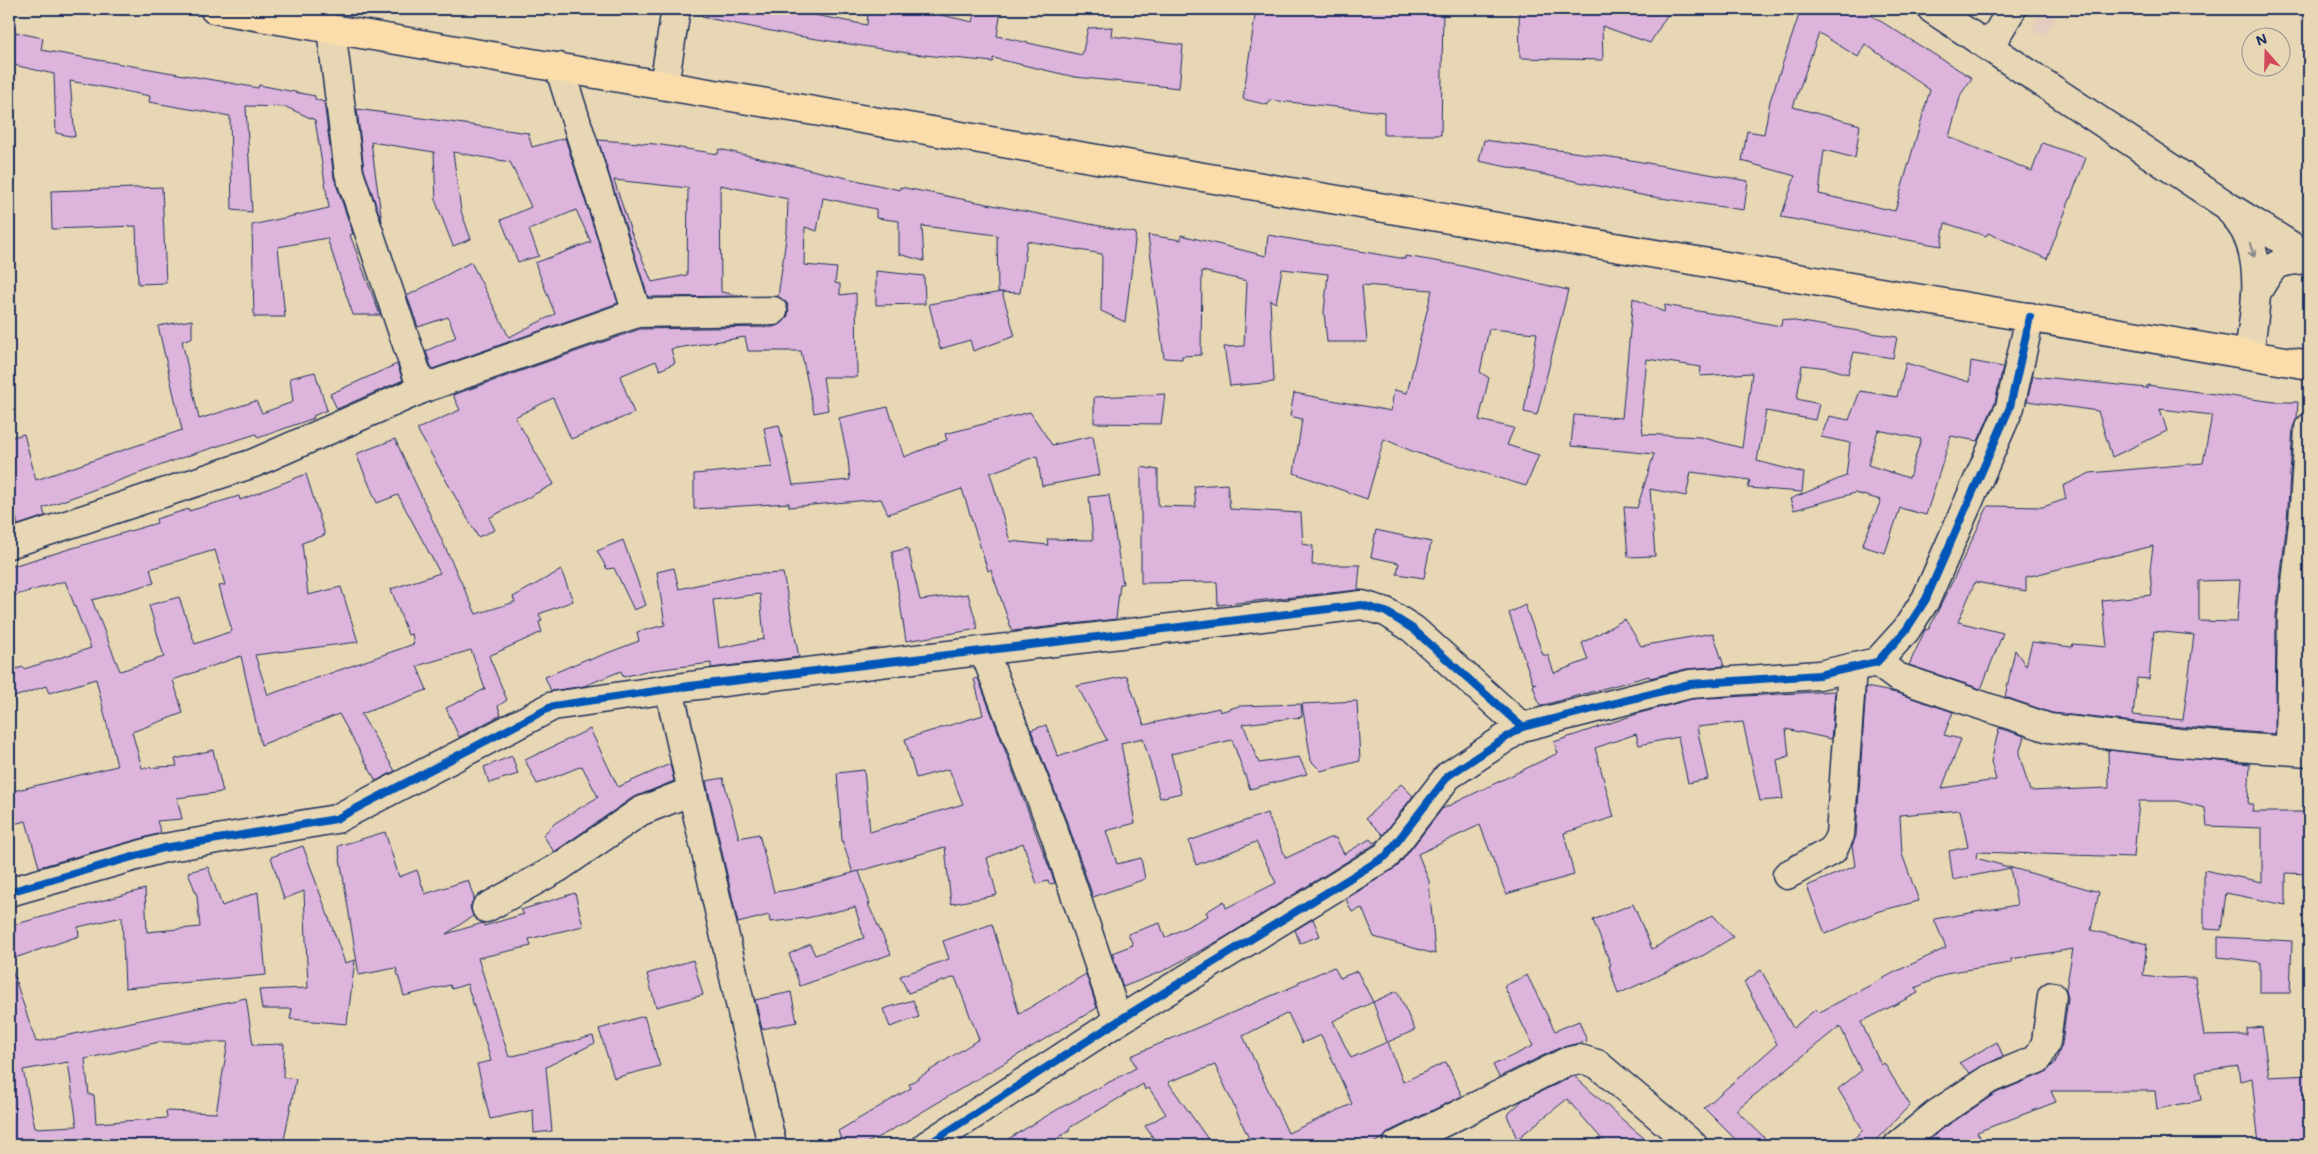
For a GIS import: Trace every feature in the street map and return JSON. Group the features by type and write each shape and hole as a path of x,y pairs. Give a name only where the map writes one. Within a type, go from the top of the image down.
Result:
{"main road":[{"path":"214,9 2309,365"}],"street":[{"path":"664,85 676,9"},
{"path":"1932,9 2229,207 2306,250"},
{"path":"1989,47 2012,9"},
{"path":"331,28 349,173 422,389"},
{"path":"559,68 637,313"},
{"path":"2229,207 2246,232 2256,264 2256,294 2249,354"},
{"path":"2256,294 2270,269 2306,250"},
{"path":"9,544 254,463 422,389 637,313 774,311"},
{"path":"927,1145 1118,1020 1386,856 1448,776 1522,727 1690,684 1819,675 1864,665 1906,630 1926,599 2010,407 2030,317"},
{"path":"1864,665 2049,728 2180,742 2300,751 2292,617 2303,522 2309,428"},
{"path":"9,892 164,848 336,818 553,706 669,690 1362,605 1386,612 1413,629 1522,727"},
{"path":"984,651 1055,834 1118,1020"},
{"path":"1787,875 1833,850 1840,835 1864,665"},
{"path":"669,690 772,1145"},
{"path":"486,908 558,868 641,811 692,791"},
{"path":"1898,1145 1935,1115 1989,1078 2038,1059 2046,1042 2052,996"},
{"path":"1397,1145 1566,1062 1580,1059 1597,1064 1693,1145"}],"shaded area":[{"path":"2039,9 2060,9 2046,34 2032,32"}],"building":[{"path":"703,9 794,9 794,11 867,25 868,9 900,9 922,13 923,9 942,9 941,15 973,22 976,9 1001,11 997,36 1082,55 1088,28 1112,27 1111,36 1183,45 1179,88 1075,77 993,58 993,62 914,54 791,35 702,17"},
{"path":"1256,9 1443,9 1441,135 1384,135 1384,112 1269,100 1268,105 1243,99"},
{"path":"1519,9 1671,9 1650,43 1602,26 1603,60 1520,58"},
{"path":"1801,9 1861,9 1972,78 1961,94 1949,137 2032,171 2042,143 2086,158 2047,259 1988,233 1986,236 1945,223 1941,246 1781,217 1795,176 1742,161 1747,131 1764,134 1770,101","holes":["1819,33 1858,57 1865,44 1930,90 1895,211 1819,194 1824,150 1855,158 1860,125 1793,107"]},
{"path":"9,31 43,38 41,50 258,88 259,85 315,96 315,99 324,102 334,178 353,234 350,235 380,315 353,315 327,238 278,247 285,317 254,317 252,225 329,208 315,120 286,107 246,106 252,212 232,210 230,116 149,102 150,96 70,81 75,137 56,133 54,74 9,64"},
{"path":"357,109 528,133 532,147 565,138 618,303 432,369 426,351 456,337 448,317 418,327 407,296 471,262 509,337 555,314 535,263 591,242 576,210 529,230 539,256 518,262 501,220 531,207 510,162 453,152 461,211 471,239 453,246 436,202 434,152 371,142 382,222 364,170"},
{"path":"598,140 655,144 718,154 719,149 900,190 900,187 1136,233 1125,322 1101,311 1102,254 1027,241 1020,293 998,292 997,235 922,226 924,261 899,254 899,221 876,218 876,209 823,198 817,231 805,227 804,265 837,268 835,283 840,284 840,295 856,293 857,377 823,377 828,410 814,413 801,351 748,351 745,337 671,349 675,363 660,370 656,361 620,376 634,413 571,439 553,398 515,417 554,484 489,518 495,530 478,537 417,429 460,410 453,395 640,329 773,327 781,324 787,318 789,310 787,303 778,297 787,231 788,199 720,185 721,292 744,296 648,297","holes":["614,180 688,188 687,275 652,282 631,232"]},
{"path":"1484,140 1625,159 1748,181 1744,210 1646,196 1479,161"},
{"path":"162,187 166,283 138,284 136,226 52,229 51,191"},
{"path":"1148,235 1181,240 1181,235 1266,256 1268,235 1405,259 1405,256 1453,264 1568,290 1537,415 1524,412 1537,333 1489,329 1480,372 1489,378 1479,420 1514,428 1507,445 1539,455 1526,486 1414,452 1384,439 1367,499 1294,473 1302,419 1290,416 1294,393 1391,411 1394,390 1407,393 1432,290 1362,285 1367,342 1327,342 1324,312 1328,274 1282,269 1276,303 1270,300 1274,382 1230,386 1224,347 1244,346 1247,281 1202,271 1201,355 1182,356 1182,359 1164,358"},
{"path":"876,271 924,276 925,304 876,305"},
{"path":"1002,292 1015,336 973,351 970,340 940,349 929,304"},
{"path":"1633,298 1664,312 1665,305 1781,326 1782,319 1897,337 1893,358 1854,352 1848,374 1828,368 1802,365 1797,399 1819,404 1815,420 1766,411 1757,461 1804,473 1802,492 1748,488 1750,480 1691,472 1686,496 1650,489 1655,556 1628,557 1624,507 1637,508 1654,454 1571,446 1574,415 1622,418","holes":["1647,359 1701,367 1700,376 1752,373 1742,448 1700,437 1643,434 1641,417"]},
{"path":"192,320 192,338 182,341 199,419 256,401 262,413 293,402 290,378 315,372 327,410 313,416 314,418 258,438 256,434 184,457 43,508 45,516 18,525 9,490 9,438 24,434 36,480 182,430 158,326"},
{"path":"1971,361 2003,367 1995,402 1978,441 1951,436 1926,515 1900,508 1885,553 1862,546 1881,500 1855,493 1794,510 1790,499 1846,476 1850,443 1821,437 1829,416 1849,420 1860,391 1897,397 1906,363 1969,382","holes":["1878,430 1921,439 1909,478 1868,465"]},
{"path":"397,364 403,380 337,409 330,394"},
{"path":"2033,376 2147,388 2147,385 2275,402 2298,402 2297,418 2293,427 2287,521 2276,615 2275,734 2181,727 2052,713 2005,697 2015,650 2026,666 2032,642 2072,647 2073,644 2107,647 2102,600 2152,595 2150,570 2153,546 2026,577 2026,591 1975,582 1958,622 2003,633 1981,689 1909,665 1925,630 1929,629 1988,506 2043,507 2066,499 2063,486 2090,473 2203,463 2212,415 2160,409 2167,431 2112,457 2098,411 2027,401","holes":["2240,580 2237,622 2199,621 2199,581","2154,631 2194,635 2183,720 2133,715 2137,678 2149,679"]},
{"path":"1165,394 1161,424 1094,423 1094,397"},
{"path":"888,407 904,457 947,440 945,434 1030,412 1052,445 1093,436 1100,475 1042,486 1037,456 990,473 1010,541 1048,545 1047,539 1093,540 1089,497 1109,495 1123,584 1120,584 1116,619 1012,631 991,570 988,571 962,489 888,514 881,499 789,507 789,503 694,509 694,474 772,467 764,428 779,425 793,485 850,480 848,459 839,418"},
{"path":"395,439 476,614 515,602 513,597 561,570 573,601 539,614 542,620 539,622 542,632 489,656 507,700 498,706 501,715 459,737 446,708 485,689 471,650 417,666 427,690 361,714 395,771 376,781 339,714 261,745 241,656 173,680 183,713 132,732 142,768 177,766 175,759 213,750 223,792 177,798 182,819 157,821 161,833 39,867 26,821 9,825 9,792 117,766 96,679 49,693 46,686 9,699 9,671 23,667 24,669 91,648 65,581 9,597 9,567 157,523 156,519 189,509 189,511 239,496 240,500 306,474 325,535 302,543 308,595 341,587 358,642 255,655 268,695 414,644 412,634 408,635 391,589 440,573 398,495 377,503 356,454","holes":["215,550 225,585 219,586 232,631 195,644 179,597 149,605 164,657 120,671 92,600 154,583 150,569"]},
{"path":"1141,467 1158,470 1158,506 1196,507 1194,486 1227,484 1230,509 1301,513 1303,544 1313,546 1312,565 1360,565 1358,590 1218,605 1217,582 1141,583"},
{"path":"1376,530 1431,542 1424,578 1397,574 1399,563 1371,557"},
{"path":"623,540 646,605 634,610 614,568 607,569 597,551"},
{"path":"908,548 920,600 968,594 978,629 906,641 892,552"},
{"path":"674,568 679,589 742,575 783,573 799,657 711,668 711,663 646,671 623,677 621,671 584,686 551,691 545,677 589,658 589,660 639,641 637,632 665,625 657,572","holes":["760,594 764,639 719,648 713,600"]},
{"path":"1525,605 1543,655 1548,655 1554,673 1588,660 1582,643 1625,619 1641,646 1713,633 1724,666 1686,669 1650,678 1649,676 1540,706 1533,686 1536,683 1533,684 1509,613"},
{"path":"1127,676 1144,725 1219,708 1220,712 1239,706 1301,704 1302,717 1243,724 1259,763 1299,757 1307,774 1250,789 1232,740 1171,754 1181,793 1160,798 1143,738 1121,743 1135,823 1106,831 1117,864 1141,858 1145,879 1093,897 1070,830 1031,730 1046,725 1058,757 1107,740 1077,686"},
{"path":"978,678 1055,883 1049,884 1048,881 1037,884 1023,843 987,858 997,895 951,904 945,847 853,873 842,840 837,773 864,770 870,832 963,804 949,769 916,778 905,739 983,715 974,679"},
{"path":"1866,687 1897,693 1953,712 1944,735 1961,739 1942,788 1996,780 1991,762 1999,728 2024,736 2019,754 2030,791 2109,788 2108,750 2250,764 2248,804 2253,804 2252,812 2309,812 2309,874 2286,873 2286,905 2226,893 2221,930 2204,929 2204,870 2262,882 2262,828 2207,826 2205,808 2177,801 2139,801 2134,857 1977,852 1976,858 2099,892 2091,930 2147,944 2143,975 2168,978 2195,977 2204,1036 2247,1035 2247,1029 2262,1027 2269,1077 2309,1075 2306,1145 2259,1145 2252,1078 2240,1081 2238,1066 2196,1072 2201,1100 2157,1109 2155,1091 2051,1091 2056,1102 1977,1132 1985,1145 1922,1145 1996,1093 2044,1073 2055,1063 2062,1044 2068,998 2066,989 2073,949 2011,959 2011,963 1951,972 1915,988 1918,993 1861,1022 1881,1065 1884,1063 1910,1105 1871,1145 1847,1145 1863,1130 1838,1089 1861,1071 1840,1026 1736,1110 1772,1145 1741,1145 1704,1108 1777,1044 1744,982 1761,970 1793,1028 1816,1009 1818,1013 1895,972 1946,948 1934,919 2017,905 2010,868 1953,880 1949,851 1968,847 1960,810 1900,815 1902,854 1919,901 1879,911 1825,934 1807,886 1855,866 1852,846 1856,836"},
{"path":"1835,691 1831,739 1786,729 1789,756 1777,760 1783,799 1760,801 1743,722 1697,727 1708,779 1688,783 1678,737 1639,745 1636,734 1595,748 1614,817 1564,833 1574,875 1506,894 1480,825 1418,854 1429,881 1435,954 1374,937 1362,908 1352,912 1346,899 1398,866 1442,809 1558,753 1554,742 1640,713 1692,699"},
{"path":"1357,701 1360,761 1321,771 1311,761 1302,704"},
{"path":"590,729 618,787 670,764 674,781 632,798 554,852 543,835 555,823 598,797 582,766 537,784 525,760"},
{"path":"512,756 518,774 489,783 484,767"},
{"path":"723,778 739,838 759,834 774,892 795,889 859,871 870,904 868,904 891,954 800,986 789,954 810,944 815,955 864,938 855,907 807,918 770,922 769,915 738,923 706,781"},
{"path":"1401,784 1413,796 1383,835 1366,818"},
{"path":"1267,813 1286,858 1329,838 1336,838 1344,854 1370,839 1373,843 1379,840 1222,939 1163,971 1123,987 1112,953 1133,945 1128,934 1160,923 1165,938 1208,916 1206,912 1224,901 1226,908 1276,883 1256,842 1196,865 1189,841"},
{"path":"385,832 399,877 417,870 425,894 468,880 474,898 470,907 473,916 446,934 483,923 484,926 524,914 521,910 575,893 583,926 529,939 531,946 478,958 509,1057 593,1036 595,1043 546,1067 552,1131 534,1133 533,1110 490,1119 477,1064 491,1061 467,984 452,989 450,985 404,996 396,968 359,975 338,846"},
{"path":"303,846 345,963 355,960 347,1024 290,1019 292,1009 262,1009 259,990 308,988 304,891 284,899 271,857"},
{"path":"208,867 222,906 258,892 266,975 125,988 122,917 78,927 79,936 9,960 9,926 145,889 147,932 200,927 197,896 188,872"},
{"path":"1633,904 1652,949 1713,915 1733,937 1704,955 1618,994 1609,966 1611,965 1593,920"},
{"path":"1313,919 1320,936 1300,943 1295,930"},
{"path":"992,924 1019,1014 1086,974 1097,1008 890,1131 863,1145 843,1145 838,1131 911,1088 909,1084 979,1039 955,977 908,993 900,976 949,959 943,941"},
{"path":"2218,937 2292,941 2290,993 2260,993 2260,962 2218,957"},
{"path":"693,960 703,995 656,1007 647,974"},
{"path":"1334,967 1340,978 1357,971 1373,1002 1397,991 1415,1030 1388,1042 1403,1082 1446,1062 1462,1096 1390,1131 1383,1138 1369,1145 1252,1145 1215,1065 1168,1082 1212,1145 1158,1145 1145,1126 1166,1114 1149,1088 1145,1090 1143,1084 1069,1128 1070,1130 1058,1138 1062,1145 998,1145 1060,1108 1136,1068 1131,1056 1299,984 1298,982","holes":["1373,1002 1387,1042 1351,1058 1333,1021","1288,1013 1302,1043 1321,1035 1352,1104 1288,1133 1243,1036"]},
{"path":"12,970 36,1042 246,998 253,1045 284,1044 283,1077 296,1079 283,1145 9,1145 9,971","holes":["159,1042 228,1042 216,1113 166,1111 167,1118 96,1123 94,1095 89,1095 85,1059","68,1062 77,1126 35,1128 23,1070"]},
{"path":"1527,975 1555,1031 1579,1021 1587,1041 1559,1048 1499,1077 1493,1065 1533,1046 1504,986"},
{"path":"791,992 797,1022 762,1029 755,1000"},
{"path":"913,1000 919,1017 890,1027 883,1009"},
{"path":"644,1016 660,1066 614,1078 599,1029"},
{"path":"1997,1042 2003,1056 1970,1073 1959,1063"},
{"path":"1574,1076 1653,1145 1607,1145 1567,1099 1517,1139 1507,1115 1523,1100"}],"cycle path":[{"path":"927,1145 1118,1021 1386,856 1448,776 1522,727 1690,684 1819,675 1877,662 1906,630 1926,599 2010,407 2030,317"},
{"path":"9,892 164,848 336,819 553,706 690,686 1362,605 1386,612 1413,629 1522,727"}]}
